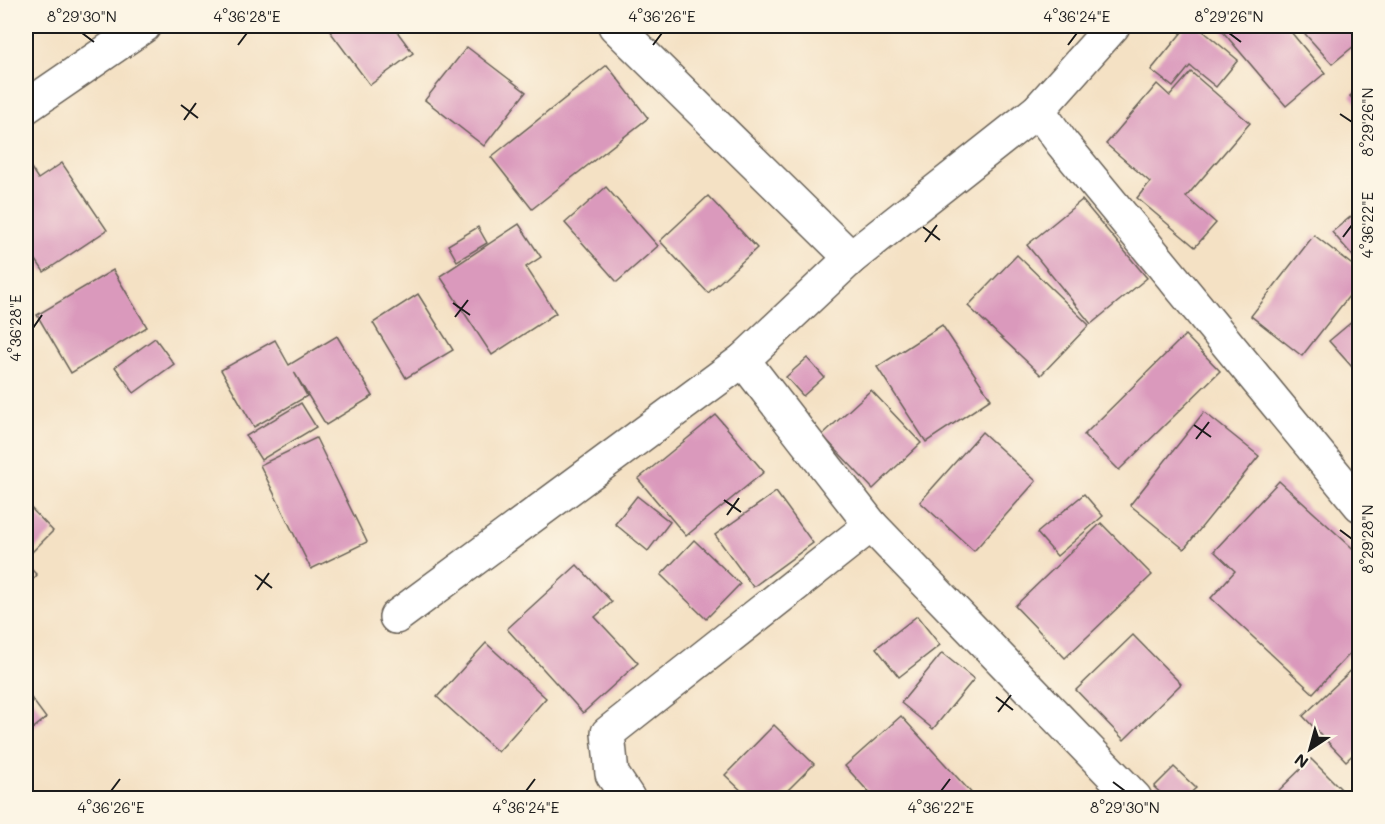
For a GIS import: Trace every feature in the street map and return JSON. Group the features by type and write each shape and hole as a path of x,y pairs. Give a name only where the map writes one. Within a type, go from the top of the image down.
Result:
{"street":[{"path":"26,107 144,26"},
{"path":"615,26 851,258"},
{"path":"396,617 743,360 851,258 1038,110 1113,26"},
{"path":"1038,110 1069,152 1359,505"},
{"path":"743,360 871,525 1135,798"},
{"path":"628,798 612,774 608,733 871,525"}],"building":[{"path":"326,26 393,26 413,53 370,85"},
{"path":"1187,26 1197,26 1238,60 1216,87 1190,66 1173,87 1151,70"},
{"path":"1218,26 1286,26 1325,73 1286,106"},
{"path":"1298,26 1348,26 1360,41 1332,64"},
{"path":"467,47 526,92 484,146 425,100"},
{"path":"607,65 648,118 532,209 491,157"},
{"path":"1191,72 1250,123 1186,197 1216,223 1195,247 1137,198 1150,182 1106,144 1157,84 1170,96"},
{"path":"1360,87 1360,107 1350,96"},
{"path":"26,160 38,179 62,163 107,230 44,272 26,245"},
{"path":"606,187 658,246 617,282 565,223"},
{"path":"708,196 757,248 708,293 660,241"},
{"path":"1082,200 1147,278 1091,324 1027,245"},
{"path":"1360,209 1360,264 1332,232"},
{"path":"519,224 541,257 526,267 556,313 492,355 440,276"},
{"path":"478,227 487,243 457,261 448,245"},
{"path":"1314,235 1360,271 1360,282 1302,356 1251,316"},
{"path":"1017,255 1089,325 1041,375 968,306"},
{"path":"113,270 147,327 71,373 37,315"},
{"path":"26,278 31,287 26,290"},
{"path":"418,294 453,350 406,378 373,323"},
{"path":"1360,315 1360,376 1329,341"},
{"path":"942,325 991,399 926,442 877,367"},
{"path":"1185,335 1220,371 1119,470 1084,435"},
{"path":"337,336 373,396 326,425 294,372 307,396 254,427 221,370 275,340 289,365"},
{"path":"155,338 174,364 134,393 115,367"},
{"path":"807,358 824,377 803,396 786,377"},
{"path":"871,390 921,443 873,489 822,435"},
{"path":"301,403 316,427 261,460 246,436"},
{"path":"1204,412 1259,456 1184,549 1130,505"},
{"path":"716,415 764,472 686,536 638,479"},
{"path":"982,432 1036,481 974,551 920,502"},
{"path":"316,438 367,542 311,569 260,465"},
{"path":"1279,481 1360,555 1360,643 1313,693 1211,598 1235,571 1214,551"},
{"path":"776,492 813,543 753,587 715,535"},
{"path":"1084,494 1103,516 1057,556 1037,533"},
{"path":"637,496 670,522 648,551 615,524"},
{"path":"26,503 53,531 26,558"},
{"path":"1101,523 1152,575 1065,658 1015,606"},
{"path":"694,540 740,584 706,619 661,575"},
{"path":"26,564 37,575 26,587"},
{"path":"577,565 612,602 595,617 638,663 583,713 507,629"},
{"path":"917,616 940,645 899,677 876,648"},
{"path":"1133,635 1181,684 1124,740 1076,690"},
{"path":"486,643 546,698 498,752 437,697"},
{"path":"942,653 974,679 933,729 901,703"},
{"path":"1360,662 1360,748 1346,761 1303,716"},
{"path":"26,691 46,718 26,734"},
{"path":"901,716 976,798 874,798 845,766"},
{"path":"774,725 814,764 780,798 749,798 725,775"},
{"path":"1311,759 1350,798 1271,798"},
{"path":"1174,767 1196,788 1185,798 1166,798 1154,787"}]}
